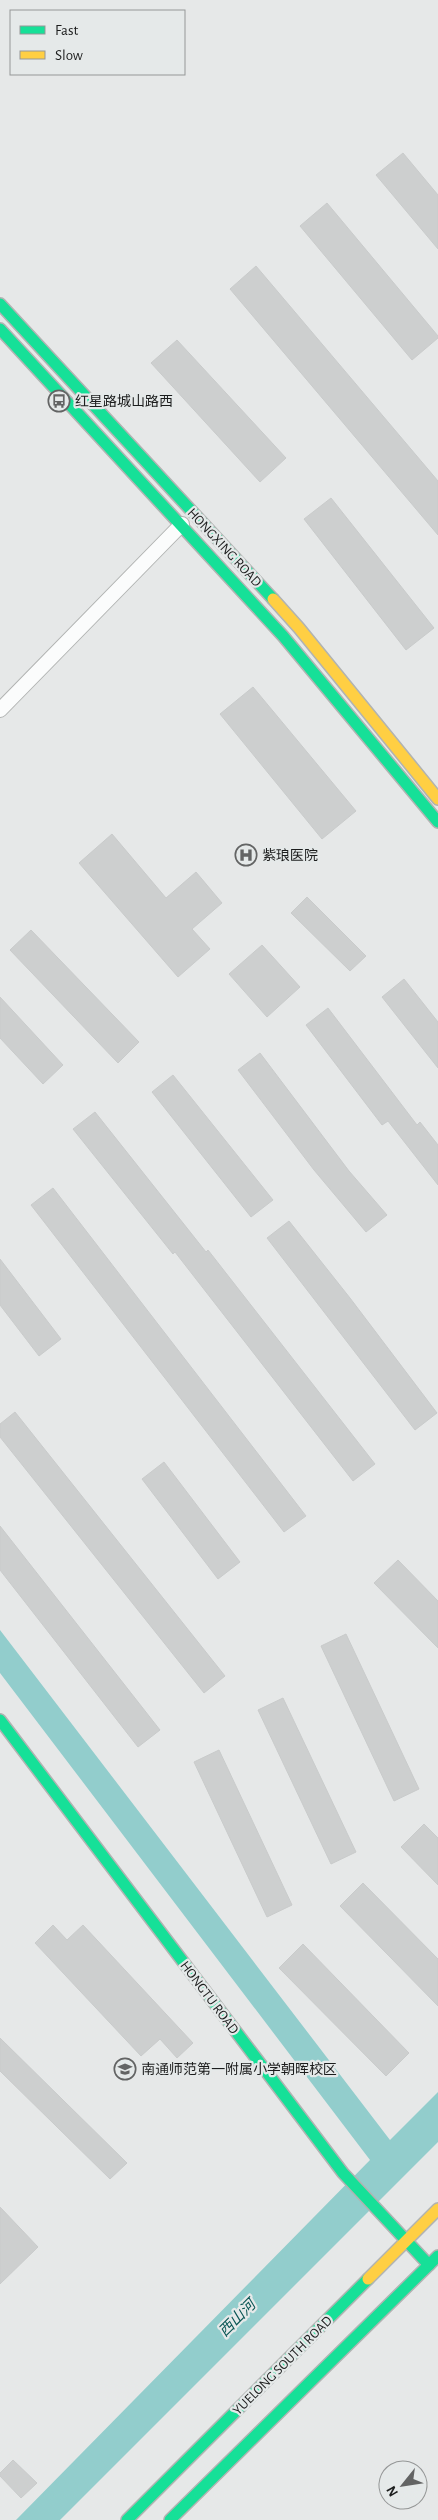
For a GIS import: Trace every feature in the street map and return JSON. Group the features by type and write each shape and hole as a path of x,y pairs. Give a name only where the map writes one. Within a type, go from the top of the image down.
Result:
{"main road":[{"name":"HONGXING ROAD","path":"0,304 299,628 438,800"},
{"name":"HONGXING ROAD","path":"0,329 182,524 283,636 438,822"},
{"name":"HONGTU ROAD","path":"0,1720 343,2173 429,2265"},
{"name":"YUELONG SOUTH ROAD","path":"127,2520 438,2209"},
{"path":"170,2520 438,2256"}],"street":[{"path":"0,710 182,524"}],"water":[{"name":"西山河","path":"0,1630 390,2140 438,2092 438,2142 60,2520 16,2520 370,2160 0,1673"}],"building":[{"path":"403,153 438,195 438,249 376,175"},
{"path":"327,203 438,336 412,360 300,226"},
{"path":"256,266 438,481 438,535 230,289"},
{"path":"177,340 286,458 260,482 151,363"},
{"path":"331,498 434,628 406,650 304,519"},
{"path":"253,687 356,811 322,839 220,714"},
{"path":"112,834 166,898 196,872 222,903 192,929 210,949 178,977 79,863"},
{"path":"307,897 366,956 350,971 291,913"},
{"path":"31,930 139,1042 118,1063 10,950"},
{"path":"262,945 300,987 267,1017 229,974"},
{"path":"404,979 438,1022 438,1068 382,997"},
{"path":"0,997 63,1065 43,1084 0,1038"},
{"path":"328,1008 417,1125 420,1122 438,1145 438,1185 388,1121 382,1125 306,1025"},
{"path":"260,1053 349,1171 387,1215 366,1232 314,1170 238,1070"},
{"path":"173,1075 273,1200 251,1217 152,1092"},
{"path":"95,1112 206,1252 208,1250 375,1464 353,1481 175,1252 173,1254 73,1129"},
{"path":"53,1188 306,1516 284,1532 31,1205"},
{"path":"289,1221 437,1413 415,1430 267,1238"},
{"path":"0,1259 61,1339 39,1356 0,1305"},
{"path":"15,1412 225,1676 204,1693 0,1437 0,1424"},
{"path":"164,1462 240,1562 218,1579 142,1479"},
{"path":"0,1526 160,1730 138,1747 0,1570"},
{"path":"398,1560 438,1601 438,1648 374,1583"},
{"path":"346,1634 419,1789 394,1801 321,1646"},
{"path":"283,1698 356,1852 331,1864 258,1710"},
{"path":"219,1750 292,1905 267,1917 194,1762"},
{"path":"424,1824 438,1838 438,1885 401,1847"},
{"path":"363,1883 438,1959 438,2006 340,1906"},
{"path":"53,1925 67,1940 83,1925 193,2043 177,2058 160,2039 141,2056 35,1943"},
{"path":"303,1944 409,2053 386,2076 279,1968"},
{"path":"0,2038 127,2163 110,2179 0,2071"},
{"path":"0,2207 38,2247 0,2284"},
{"path":"13,2460 37,2483 21,2498 0,2476 0,2473"}],"traffic: fast":[{"path":"0,304 273,599"},
{"path":"0,329 283,636 438,822"},
{"path":"0,1720 343,2173 429,2265"},
{"path":"170,2520 438,2256"},
{"path":"127,2520 368,2279"}],"traffic: slow":[{"path":"273,599 299,628 438,799"},
{"path":"368,2279 438,2209"}],"place":[{"name":"红星路城山路西","path":"59,401"},
{"name":"紫琅医院","path":"246,855"},
{"name":"南通师范第一附属小学朝晖校区","path":"125,2069"}]}
